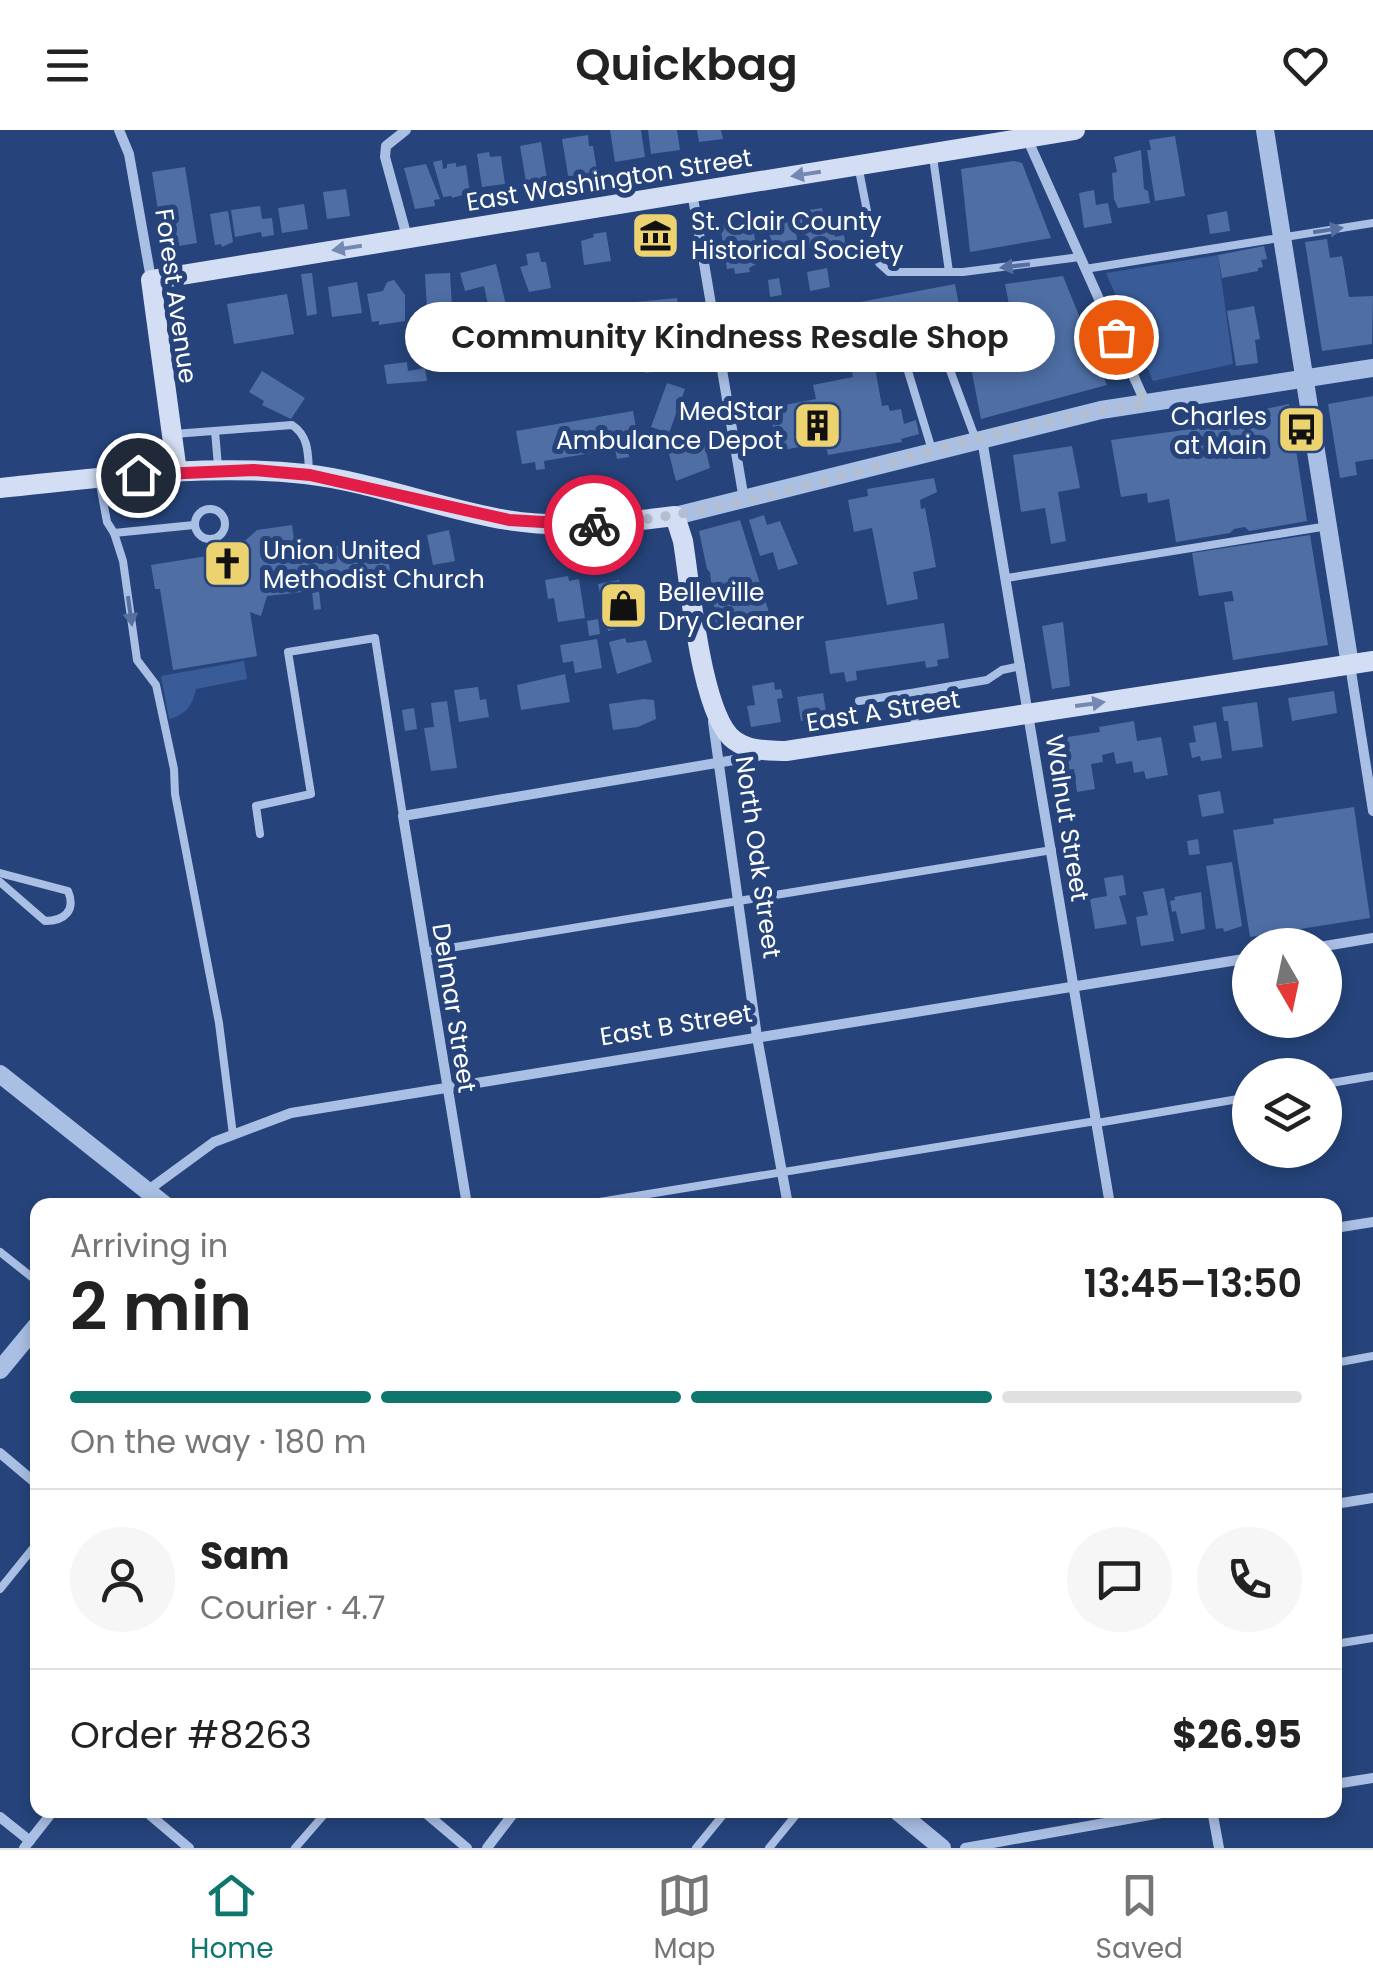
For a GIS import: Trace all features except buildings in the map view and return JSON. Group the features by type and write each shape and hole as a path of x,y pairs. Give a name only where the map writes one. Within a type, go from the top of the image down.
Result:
{"main road":[{"name":"East Washington Street","path":"151,280 933,153 1025,134 1075,130"},
{"name":"Forest Avenue","path":"151,280 176,472"},
{"path":"0,488 218,471 310,475 509,520 596,525 675,516"},
{"name":"North Oak Street","path":"675,516 683,540 708,692"},
{"name":"East A Street","path":"786,751 1373,662"},
{"path":"708,692 725,732 735,741 754,750 786,751"}],"street":[{"name":"Forest Avenue","path":"119,130 129,154 151,280"},
{"path":"406,130 386,146 385,157 407,238"},
{"path":"1265,130 1373,811"},
{"path":"1025,134 1146,404"},
{"path":"692,192 744,500"},
{"path":"675,516 1101,410 1373,368"},
{"name":"Walnut Street","path":"979,439 1022,666 1109,1198"},
{"name":"North Oak Street","path":"708,692 721,762 757,1037 787,1198"},
{"name":"East A Street","path":"403,816 786,751"},
{"name":"Delmar Street","path":"403,816 465,1198"},
{"path":"1342,943 1373,938"},
{"name":"East B Street","path":"142,1198 214,1142 290,1113 1232,961"},
{"path":"0,1074 142,1198"},
{"path":"1342,1227 1373,1222"},
{"path":"0,1370 30,1334"},
{"path":"0,1454 30,1478"},
{"path":"1342,1503 1373,1498"},
{"path":"1342,1783 1373,1778"},
{"path":"0,1817 27,1844 48,1818"},
{"path":"153,1818 189,1848"},
{"path":"431,1818 467,1848"},
{"path":"487,1848 510,1818"},
{"path":"906,1818 942,1848"},
{"path":"964,1848 1133,1818"},
{"path":"1213,1818 1219,1848"}],"lane":[{"path":"933,153 949,272"},
{"path":"858,165 879,262 889,272 949,272 1080,257"},
{"path":"1085,269 1373,222"},
{"path":"932,451 904,358 906,342 935,340 941,346 979,439"},
{"path":"170,434 292,425 299,429 306,443 310,475"},
{"path":"215,431 218,471"},
{"path":"100,478 107,522 123,561 137,660 156,685 174,769 175,794 219,1023 232,1135"},
{"path":"209,509 218,511 225,524 222,534 207,539 198,534 194,524 200,512 209,509"},
{"path":"114,533 194,524"},
{"path":"1006,578 1328,526"},
{"path":"260,834 256,806 311,794 288,652 375,638 403,816"},
{"path":"859,701 988,680 1002,670 1022,666"},
{"path":"910,693 916,731"},
{"path":"425,952 1052,850"},
{"path":"0,872 68,891 72,901 69,912 58,920 45,920 0,882"},
{"path":"1342,1081 1373,1076"},
{"path":"625,1198 1232,1100"},
{"path":"0,1252 30,1276"},
{"path":"1342,1361 1373,1356"},
{"path":"0,1589 30,1552"},
{"path":"1342,1643 1373,1638"},
{"path":"295,1848 321,1818"},
{"path":"696,1848 720,1818"},
{"path":"769,1848 793,1818"}],"shaded area":[{"path":"1218,255 1233,364 1153,381 1106,273"},
{"path":"244,661 247,679 196,689 188,708 169,719 161,676"}],"way so far":[{"path":"594,525 675,516 1101,410 1146,404 1116,337"}],"place":[{"name":"St. Clair County Historical Society","path":"656,235"},
{"name":"Community Kindness Resale Shop","path":"1116,337"},
{"name":"MedStar Ambulance Depot","path":"818,425"},
{"name":"Charles at Main","path":"1302,430"},
{"name":"Union United Methodist Church","path":"228,564"},
{"name":"Belleville Dry Cleaner","path":"623,606"}],"route":[{"path":"138,475 254,470 310,475 509,520 594,525"}]}
